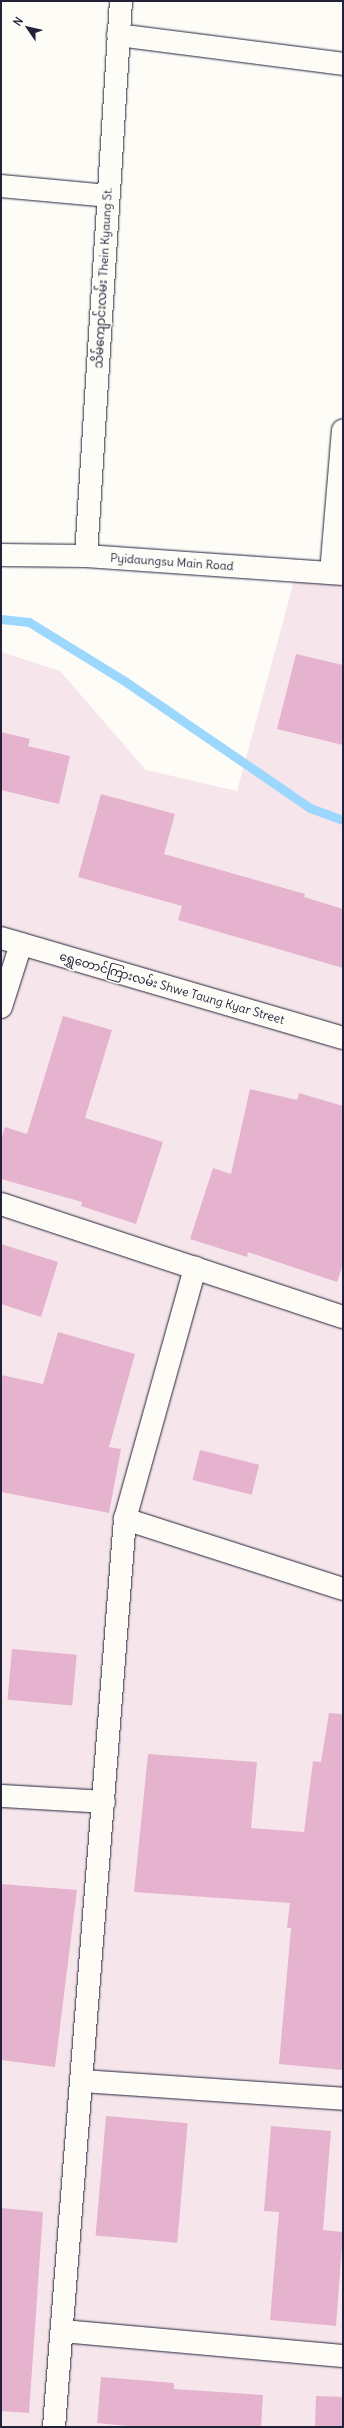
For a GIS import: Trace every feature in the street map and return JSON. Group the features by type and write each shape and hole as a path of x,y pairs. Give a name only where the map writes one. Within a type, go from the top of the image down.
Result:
{"street":[{"name":"သိမ်ကျောင်းလမ်း Thein Kyaung St.","path":"86,556 121,1"},
{"path":"118,35 343,64"},
{"path":"1,186 108,196"},
{"path":"337,573 343,432"},
{"name":"Pyidaungsu Main Road","path":"1,555 86,556 337,573"},
{"path":"1,1007 11,941"},
{"name":"ရွှေတောင်ကြားလမ်း Shwe Taung Kyar Street","path":"11,941 343,1038"},
{"path":"1,1204 343,1317"},
{"path":"54,2427 125,1519 195,1268"},
{"path":"125,1519 343,1589"},
{"path":"1,1796 104,1802"},
{"path":"82,2081 343,2099"},
{"path":"62,2331 343,2356"}],"shaded area":[{"path":"297,570 343,574 343,2427 1,2427 1,652 60,671 146,770 237,791"}],"building":[{"path":"296,654 343,665 343,745 277,729"},
{"path":"1,732 30,739 28,746 70,756 59,804 1,790"},
{"path":"101,794 175,814 164,854 305,894 304,897 343,909 343,968 178,920 182,906 78,877"},
{"path":"63,1016 112,1030 85,1118 163,1142 136,1224 81,1206 82,1202 1,1179 1,1140 5,1127 27,1134"},
{"path":"250,1089 297,1100 299,1093 343,1106 343,1264 337,1282 248,1252 247,1257 190,1239 213,1168 231,1174"},
{"path":"1,1244 58,1262 41,1317 1,1304"},
{"path":"58,1332 135,1354 109,1447 121,1449 109,1513 1,1492 1,1375 43,1384"},
{"path":"200,1450 259,1465 252,1495 193,1480"},
{"path":"12,1649 77,1655 72,1705 8,1700"},
{"path":"329,1713 343,1714 343,2070 279,2064 291,1928 287,1928 290,1903 134,1892 148,1754 257,1762 251,1828 304,1832 313,1761 321,1762"},
{"path":"1,1884 77,1890 55,2067 1,2060"},
{"path":"106,2116 188,2123 177,2243 96,2236"},
{"path":"271,2126 331,2131 323,2230 343,2232 336,2326 270,2320 279,2212 264,2211"},
{"path":"1,2208 43,2212 29,2413 1,2411"},
{"path":"101,2377 174,2383 174,2389 263,2395 261,2427 138,2427 97,2423"},
{"path":"316,2396 343,2397 342,2427 315,2427"}],"waterway":[{"path":"1,619 29,622 126,682 310,808 343,820"}]}
